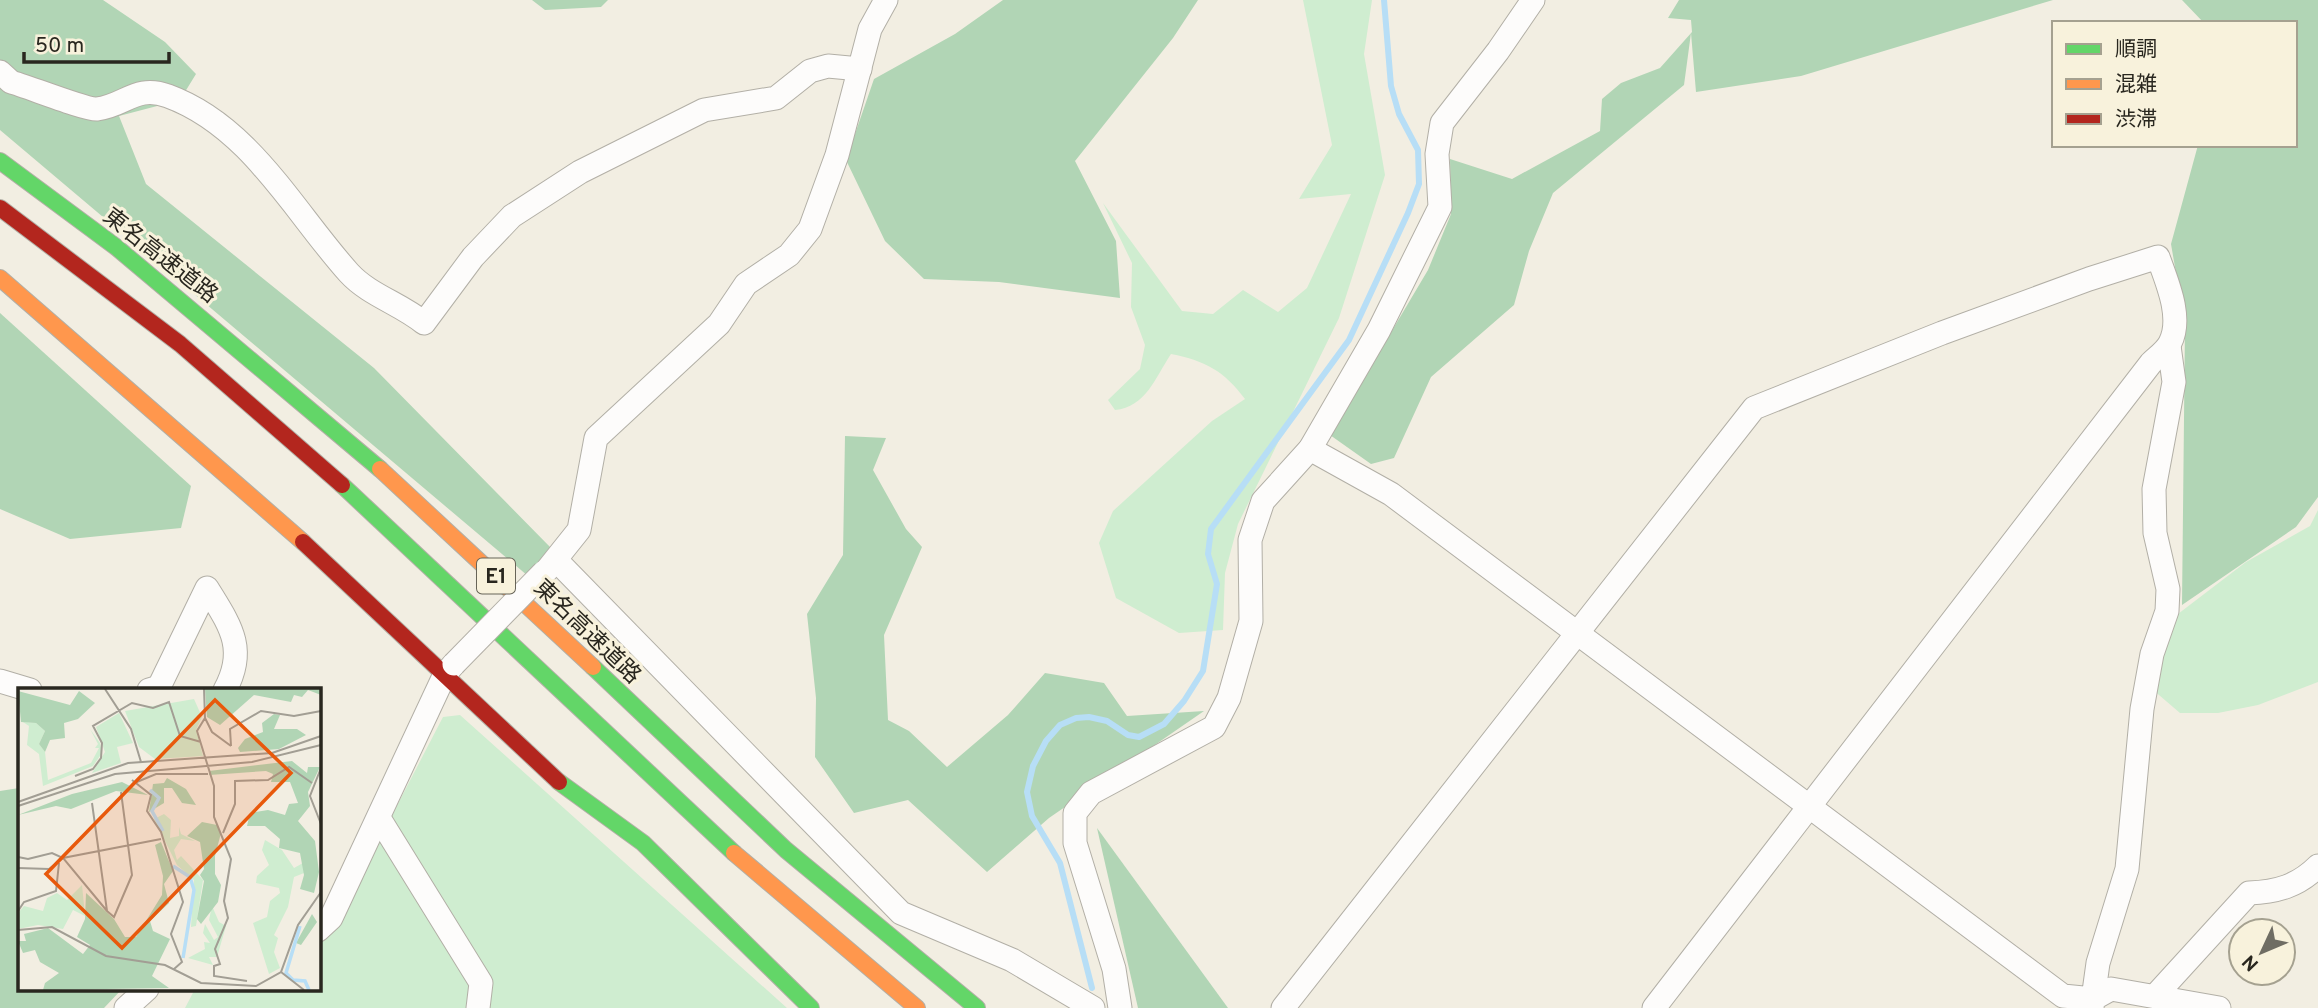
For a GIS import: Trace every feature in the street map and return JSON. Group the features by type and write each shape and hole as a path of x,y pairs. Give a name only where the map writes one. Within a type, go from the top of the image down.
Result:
{"main road":[{"name":"東名高速道路","path":"0,161 127,256 339,431 475,555 786,850 978,1008"},
{"name":"E1","path":"0,208 179,342 283,431 763,881 917,1008"},
{"path":"0,278 450,669 566,788 643,843 687,883 811,1008"}],"street":[{"path":"320,928 331,918 386,798 450,669 550,566 579,530 597,438 719,324 746,284 789,255 810,229 838,155 870,29 886,0"},
{"path":"1120,1008 1114,969 1075,843 1075,813 1091,793 1214,727 1228,698 1251,621 1250,540 1263,501 1310,449 1379,330 1440,207 1437,154 1442,122 1498,51 1532,0"},
{"path":"0,72 11,82 96,109 144,91 165,95 194,107 231,134 283,191 351,275 424,323 473,257 512,216 580,172 704,110 776,98 810,71 828,66 860,69"},
{"path":"1283,1008 1754,408 1954,328 2158,257 2172,295 2174,335 2169,346 2151,363 1654,1008"},
{"path":"2093,1004 2098,963 2127,869 2142,709 2152,654 2167,611 2168,589 2155,534 2154,489 2174,382 2169,346"},
{"path":"1310,449 1391,494 1808,809 2063,996 2093,1004"},
{"path":"550,566 901,914 1012,960 1093,1008"},
{"path":"156,688 159,687 206,588 233,630 236,670 226,688"},
{"path":"0,681 23,688"},
{"path":"379,818 481,983 478,1008"},
{"path":"2155,996 2249,893 2273,892 2304,880 2318,866"},
{"path":"2093,1004 2111,989 2219,1008"},
{"path":"125,1008 147,990"}],"green space":[{"path":"0,0 103,0 165,42 196,74 180,100 119,116 146,184 374,368 551,548 528,576 0,130"},
{"path":"532,0 608,0 601,7 545,10"},
{"path":"1003,0 1198,0 1173,38 1075,161 1116,241 1120,298 999,282 924,279 885,241 846,160 874,79 955,34"},
{"path":"1303,0 1372,0 1364,54 1385,175 1339,318 1238,524 1225,573 1223,630 1179,633 1116,598 1099,543 1113,511 1212,421 1245,399 1222,374 1194,360 1171,354 1142,397 1126,408 1115,410 1108,400 1140,369 1145,345 1131,307 1132,263 1103,203 1182,311 1213,314 1243,290 1278,312 1307,288 1351,194 1299,199 1332,145"},
{"path":"1679,0 2053,0 1801,76 1696,92 1691,20 1668,18"},
{"path":"2182,0 2318,0 2318,497 2296,527 2182,605 2185,325 2171,244 2197,147 2297,147 2297,21 2202,21"},
{"path":"1691,33 1684,85 1553,193 1529,251 1514,305 1431,377 1394,458 1371,464 1330,435 1428,270 1451,214 1450,159 1512,179 1600,131 1602,99 1621,83 1660,68"},
{"path":"0,313 191,486 181,528 70,539 0,509"},
{"path":"845,436 886,438 873,470 906,529 922,547 884,635 888,720 909,731 947,767 1008,715 1045,673 1104,683 1127,716 1204,711 1049,818 987,872 908,800 854,813 815,757 816,698 807,614 843,555"},
{"path":"2318,510 2318,682 2258,705 2218,713 2180,713 2152,689 2174,617 2246,562 2310,526"},
{"path":"460,715 787,1008 185,1008 194,990 320,990 320,940 334,927 443,717"},
{"path":"18,788 18,990 121,990 104,1008 0,1008 0,791"},
{"path":"1097,828 1228,1008 1138,1008"}],"waterway":[{"path":"1092,988 1060,863 1032,816 1027,792 1033,766 1046,741 1060,725 1076,718 1089,717 1107,721 1128,735 1139,737 1164,724 1184,701 1203,671 1217,584 1208,554 1211,529 1349,340 1419,184 1418,150 1399,114 1391,86 1384,0"}],"traffic: fast":[{"path":"0,161 116,247 380,469"},
{"path":"342,485 734,853"},
{"path":"593,667 786,850 977,1008"},
{"path":"559,782 643,843 811,1008"}],"traffic: slow":[{"path":"0,278 303,542"},
{"path":"380,469 593,667"},
{"path":"734,853 917,1008"}],"traffic: jam":[{"path":"0,208 180,344 342,485"},
{"path":"303,542 559,782"}]}
